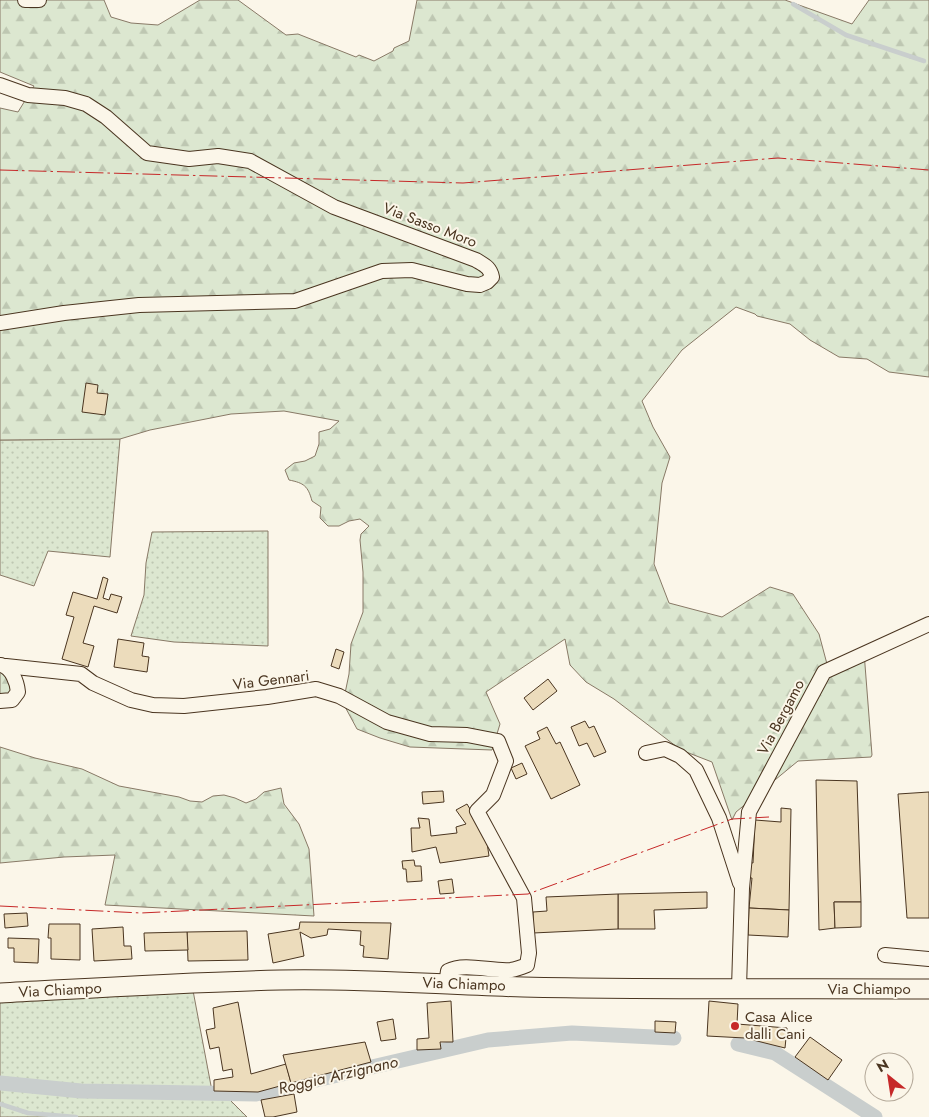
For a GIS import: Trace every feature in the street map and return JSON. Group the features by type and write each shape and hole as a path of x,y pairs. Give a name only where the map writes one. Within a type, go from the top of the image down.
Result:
{"main road":[{"name":"Via Chiampo","path":"0,993 282,980 562,987 929,989"}],"street":[{"path":"25,0 39,0"},
{"name":"Via Sasso Moro","path":"0,86 28,96 65,98 86,104 106,117 147,153 188,159 218,156 250,161 334,207 476,260 486,266 492,277 487,282 480,284 467,284 412,270 382,271 295,301 139,305 64,313 0,323"},
{"name":"Via Bergamo","path":"739,988 742,888 749,812 824,672 929,624"},
{"path":"0,701 12,700 18,692 17,683 3,666"},
{"name":"Via Gennari","path":"3,666 81,674 93,683 131,700 153,705 184,706 316,690 339,696 387,722 430,734 467,735 498,741 506,761 493,795 478,811 524,898 529,953 527,965 511,970 453,969 448,971 446,984"},
{"name":"Via Bergamo","path":"646,753 665,749 680,756 696,770 719,818 742,888"},
{"path":"885,955 929,959"}],"green space":[{"path":"0,0 104,0 111,17 131,23 158,25 200,0 238,0 286,35 298,34 356,57 359,55 374,61 409,41 417,0 785,0 852,24 869,0 929,0 929,377 889,372 867,359 839,357 810,340 790,324 757,316 736,307 682,350 642,401 653,427 670,457 662,483 654,564 669,603 722,617 770,587 793,594 819,634 827,664 864,652 871,757 798,761 736,812 732,820 712,762 681,750 614,699 586,682 570,665 565,639 486,692 500,724 492,750 410,747 380,738 357,729 343,703 349,674 351,644 363,612 363,572 360,540 361,534 369,526 360,519 349,521 339,526 328,526 320,518 321,507 312,501 305,486 289,480 285,470 294,463 305,461 315,456 319,444 319,432 330,429 339,421 284,411 231,414 150,430 120,439 0,440 0,108 18,112 34,86 0,72"},
{"path":"120,439 110,557 48,551 34,586 0,575 0,440"},
{"path":"268,531 268,646 174,642 131,636 144,595 146,563 152,532"},
{"path":"0,663 11,682 13,692 7,695 0,694"},
{"path":"0,747 35,758 82,769 119,786 179,797 190,801 202,802 213,796 224,795 246,803 256,799 264,792 281,788 284,804 299,824 309,849 314,916 105,905 115,855 64,857 0,863"},
{"path":"191,980 212,1091 225,1095 247,1117 0,1117 0,990"}],"building":[{"path":"86,383 98,385 97,393 108,394 105,415 82,412"},
{"path":"103,577 108,579 103,598 109,600 111,594 122,597 117,613 94,606 83,643 94,646 88,667 62,659 74,617 66,615 73,592 97,599"},
{"path":"118,639 144,643 142,656 149,657 147,672 114,667"},
{"path":"336,649 344,652 339,669 331,666"},
{"path":"548,679 557,691 533,710 524,698"},
{"path":"585,721 589,728 594,726 606,752 594,757 587,743 579,746 571,727"},
{"path":"547,727 556,744 560,742 580,785 551,799 525,746 540,739 537,732"},
{"path":"522,763 527,774 516,779 511,768"},
{"path":"816,780 857,781 861,902 834,902 835,928 819,930"},
{"path":"443,791 444,802 423,804 422,792"},
{"path":"929,792 929,918 907,918 898,794"},
{"path":"467,804 486,836 489,856 440,863 436,847 412,852 411,828 420,828 418,818 429,819 431,836 457,833 456,827 466,824 456,810"},
{"path":"781,808 791,809 789,910 749,908 752,878 745,878 745,862 753,863 755,820 781,822"},
{"path":"414,860 415,866 421,866 422,881 407,882 406,869 403,869 402,861"},
{"path":"452,879 454,893 440,894 438,881"},
{"path":"707,892 707,908 654,910 655,929 618,929 618,894"},
{"path":"618,894 618,929 533,933 533,912 547,911 546,897"},
{"path":"834,902 861,902 861,927 835,928"},
{"path":"749,908 789,910 788,937 748,935"},
{"path":"27,913 28,926 5,928 4,914"},
{"path":"300,922 391,923 388,959 363,957 364,946 360,945 361,931 328,929 327,935 311,938 300,932 304,956 273,963 268,934 299,929"},
{"path":"49,924 80,924 80,960 51,959 51,938 48,938"},
{"path":"123,927 124,946 131,946 132,959 94,961 92,929"},
{"path":"247,931 248,960 188,961 187,932"},
{"path":"187,932 188,950 145,951 144,933"},
{"path":"8,938 39,939 38,963 14,962 14,948 8,948"},
{"path":"451,1001 453,1042 440,1042 441,1049 417,1050 417,1039 429,1038 427,1003"},
{"name":"Casa Alice dalli Cani","path":"709,1001 738,1004 737,1024 787,1028 785,1048 745,1038 707,1036"},
{"path":"238,1002 251,1074 286,1064 291,1083 258,1092 214,1091 214,1080 233,1077 232,1069 223,1071 219,1047 210,1049 206,1030 215,1028 213,1008"},
{"path":"393,1019 396,1039 381,1041 377,1022"},
{"path":"655,1021 676,1022 675,1033 655,1032"},
{"path":"810,1037 842,1060 828,1080 795,1057"},
{"path":"365,1042 371,1062 291,1083 283,1055"},
{"path":"294,1094 297,1112 265,1117 261,1100"}],"waterway":[{"path":"793,4 846,35 924,61"},
{"name":"Roggia Arzignano","path":"0,1083 81,1091 256,1094 488,1040 572,1033 674,1038"},
{"name":"Roggia Arzignano","path":"738,1044 775,1053 875,1117"},
{"path":"0,1104 28,1113 76,1117"}],"power":[{"path":"0,170 463,183 778,158 929,170"},
{"path":"0,906 141,913 528,894 732,819 769,817"}],"place":[{"name":"Casa Alice dalli Cani","path":"735,1026"}]}
